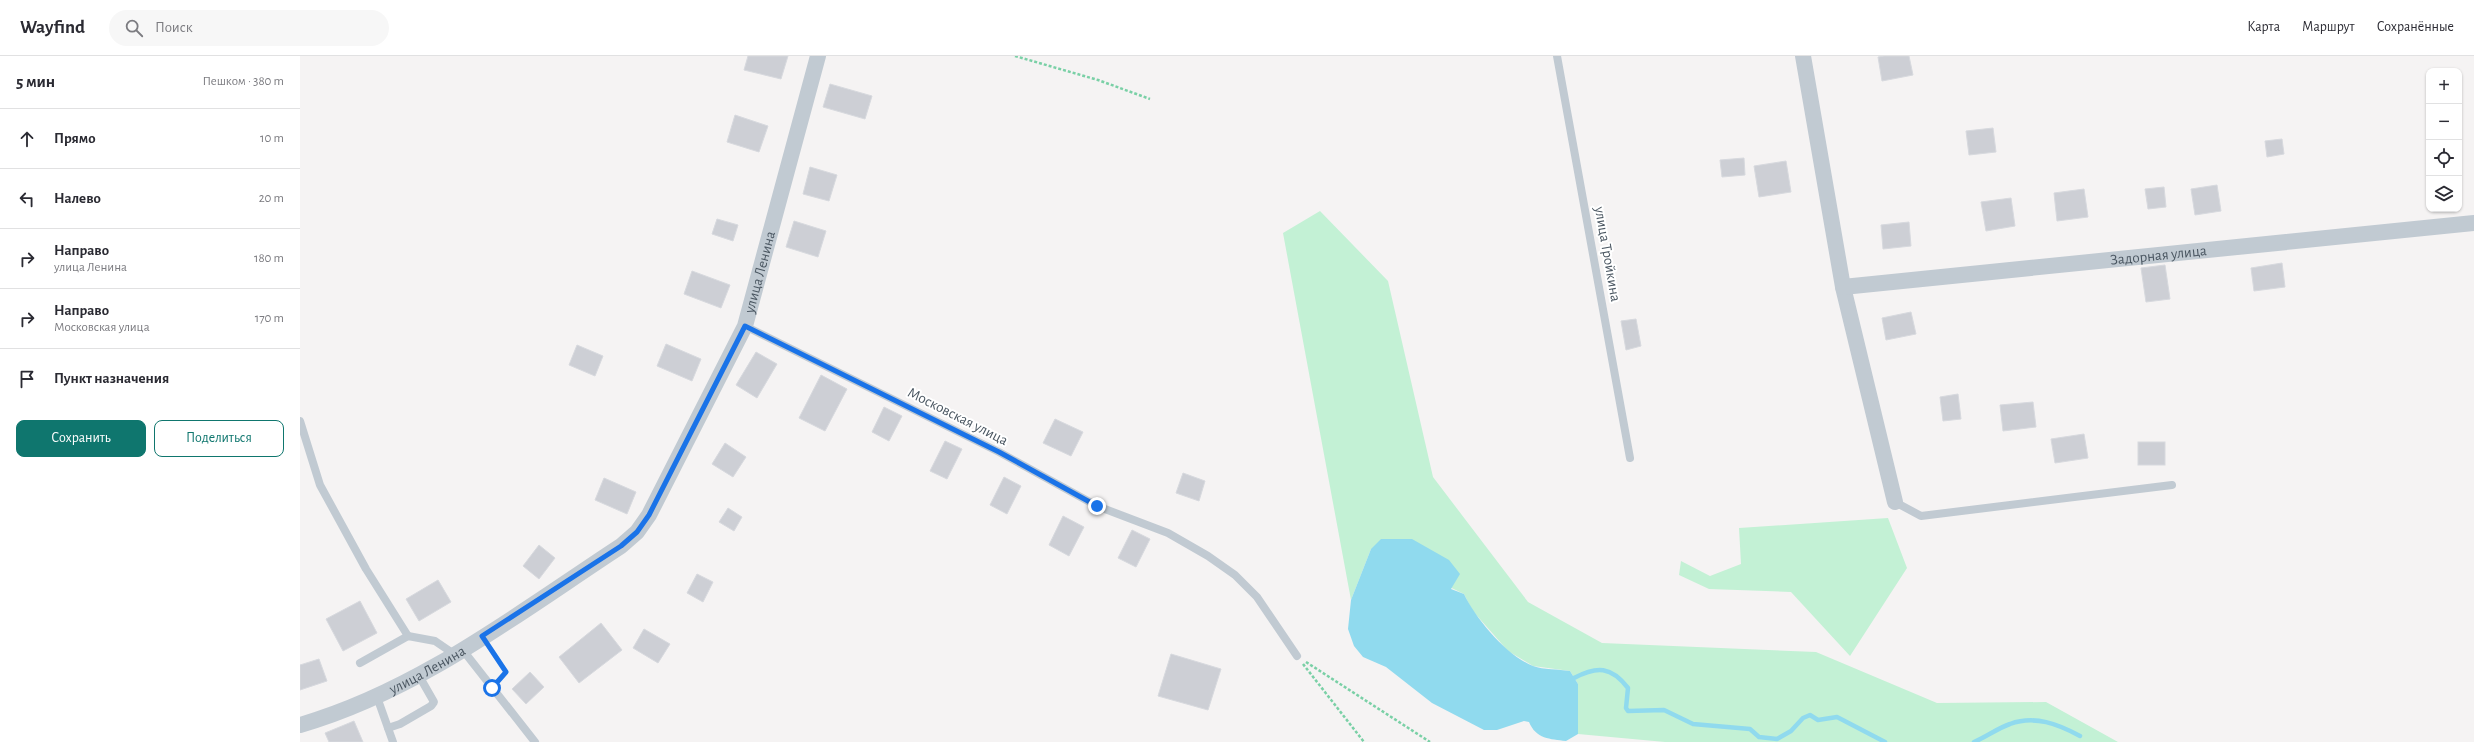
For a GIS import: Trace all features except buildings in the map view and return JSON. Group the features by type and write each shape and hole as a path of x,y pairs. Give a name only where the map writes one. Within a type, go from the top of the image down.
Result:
{"street":[{"name":"улица Ленина","path":"300,725 377,697 458,652 621,546 637,532 649,515 745,326 818,56"},
{"path":"1803,56 1843,287 1895,502"},
{"name":"Задорная улица","path":"1843,287 2474,222"}],"lane":[{"name":"улица Тройкина","path":"1557,56 1630,458"},
{"name":"Московская улица","path":"745,326 999,452 1097,506 1168,533 1208,556 1235,575 1256,597 1297,656"},
{"path":"300,421 320,485 366,569 408,636"},
{"path":"1895,502 1921,516 2172,485"},
{"path":"360,663 408,636 435,640 458,652 492,688 535,742"},
{"path":"388,728 405,721 434,702 418,674"},
{"path":"377,697 393,742"}],"path":[{"path":"1015,56 1098,80 1150,99"},
{"path":"482,636 506,672 492,688"},
{"path":"1297,656 1364,742"},
{"path":"1297,656 1430,742"}],"green space":[{"path":"1320,211 1388,281 1433,477 1528,602 1602,643 1816,652 1937,703 2046,702 2118,742 1665,742 1578,734 1578,684 1570,671 1533,666 1508,651 1472,610 1464,594 1371,549 1351,600 1283,233"},
{"path":"1888,518 1907,568 1850,656 1791,592 1709,589 1679,575 1681,561 1710,576 1741,564 1739,528"}],"water":[{"path":"1381,539 1412,539 1449,560 1460,574 1451,589 1464,594 1469,604 1493,636 1513,654 1533,666 1570,671 1578,684 1578,734 1566,741 1549,739 1535,732 1529,722 1524,721 1497,730 1484,730 1432,703 1386,667 1363,657 1354,646 1348,629 1351,600 1371,549"}],"waterway":[{"path":"1574,678 1590,671 1597,670 1603,670 1616,675 1628,688 1626,708 1628,711 1664,710 1693,724 1750,729 1759,737 1777,739 1791,731 1803,718 1810,715 1818,720 1837,717 1885,742"},
{"path":"1974,742 2010,724 2028,720 2046,722 2080,736"}],"route":[{"path":"492,688 506,672 482,636 621,546 637,532 649,515 745,326 999,452 1097,506"}]}
